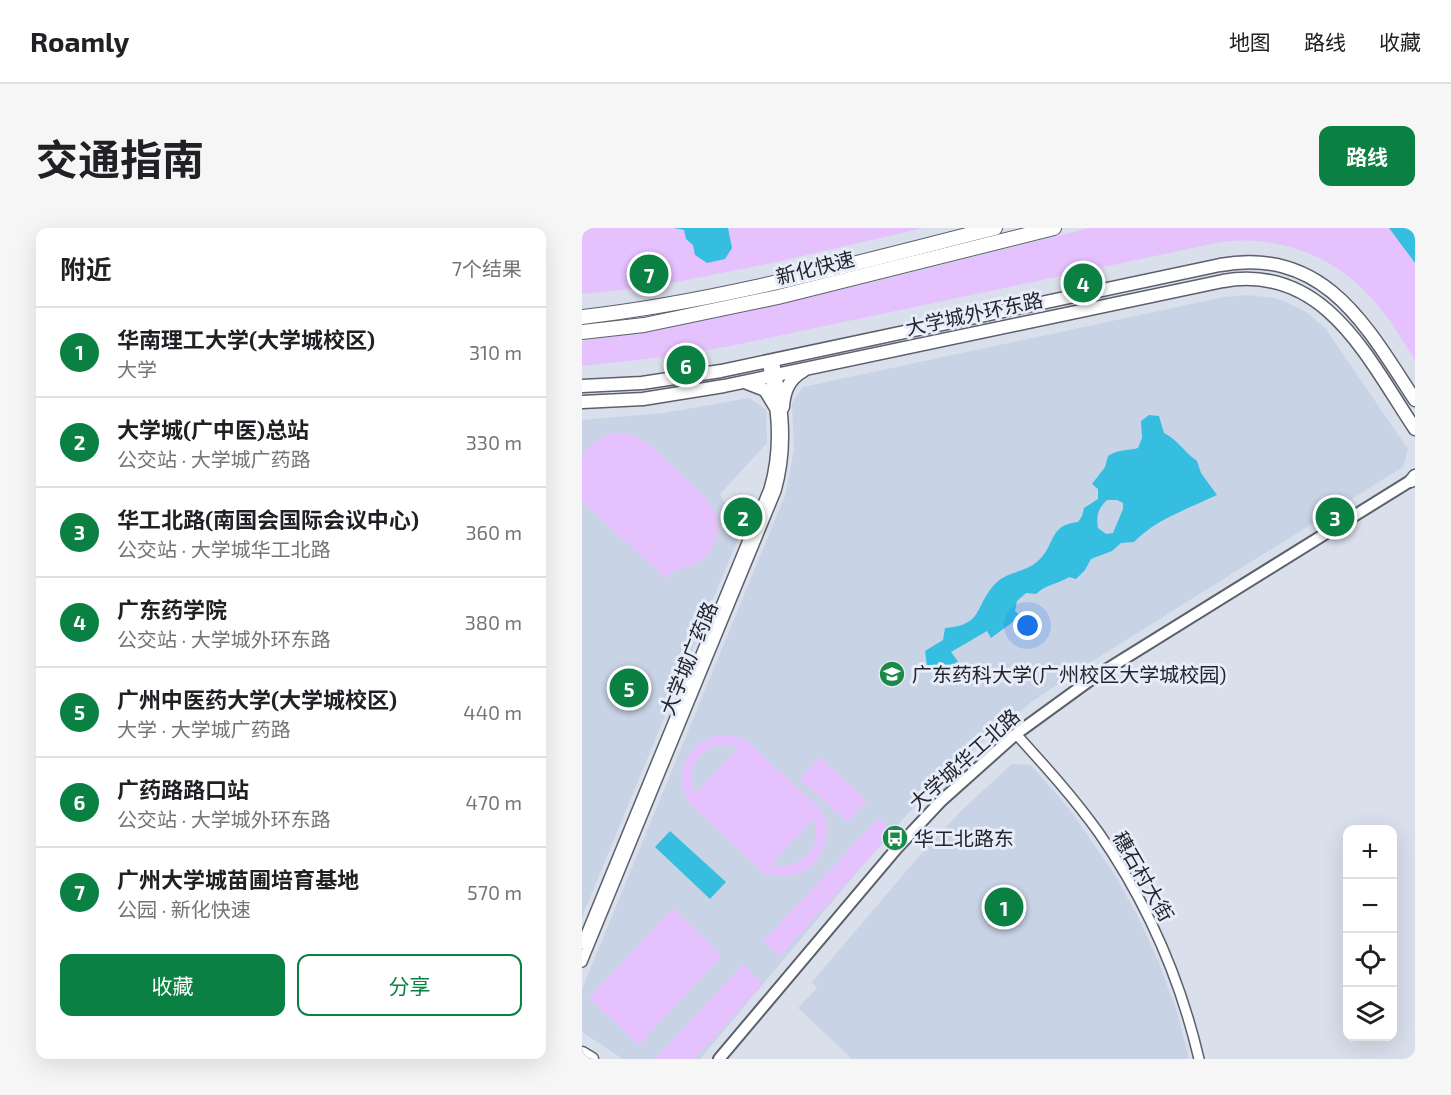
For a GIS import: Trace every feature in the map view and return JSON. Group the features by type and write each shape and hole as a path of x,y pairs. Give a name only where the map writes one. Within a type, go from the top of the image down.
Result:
{"highway":[{"name":"新化快速","path":"582,317 637,311 723,294 995,228"},
{"name":"新化快速","path":"582,332 644,325 778,297 1054,228"}],"main road":[{"name":"大学城外环东路","path":"582,386 642,383 721,371 1221,265 1257,263 1300,273 1342,299 1370,331 1415,400"},
{"name":"大学城外环东路","path":"582,402 643,399 724,386 1223,281 1255,279 1294,288 1331,311 1357,340 1414,427"},
{"path":"779,408 792,380 808,369"},
{"path":"721,371 726,371 731,377 729,384 724,386"},
{"path":"740,383 762,388 779,408"},
{"name":"大学城华工北路","path":"719,1059 911,832 955,787 1018,737 1097,683 1414,482"},
{"name":"大学城华工北路","path":"727,1059 915,837 959,791 1018,737"},
{"path":"582,1053 592,1059"}],"street":[{"name":"大学城广药路","path":"582,962 780,477 784,452 770,360"},
{"name":"大学城广药路","path":"582,944 768,493 777,451 779,408"},
{"name":"穗石村大街","path":"1018,737 1058,781 1093,825 1122,868 1171,967 1187,1015 1198,1059"}],"shaded area":[{"path":"582,228 923,228 781,261 651,287 582,294"},
{"path":"1090,228 1389,228 1415,263 1415,360 1379,307 1358,284 1341,271 1302,251 1282,245 1260,241 1238,241 1216,243 740,344 682,355 582,366 582,341 710,319 774,305"},
{"name":"广东药科大学(广州校区大学城校园)","path":"1248,295 1286,302 1306,312 1325,328 1408,449 1403,467 1083,667 1033,701 990,735 932,788 888,835 700,1059 623,1059 582,1032 582,989 786,493 794,449 792,403 803,387 1224,297"},
{"path":"749,398 766,410 767,443 720,494 732,516 745,522 582,917 582,420 664,413"},
{"path":"621,433 635,436 649,444 706,498 716,514 717,537 708,555 694,566 675,570 666,579 582,501 582,457 598,440"},
{"path":"731,735 745,739 820,808 825,817 827,831 825,845 819,858 810,868 791,876 764,873 687,801 682,784 683,767 691,751 702,741 716,736","holes":["717,745 738,748 695,794 692,778 695,765 703,753","813,819 816,830 815,839 807,855 792,864 771,865"]},
{"path":"820,757 867,801 847,822 800,779"},
{"path":"1012,764 1031,765 1070,810 1115,875 1159,963 1177,1012 1189,1059 852,1059 798,1008 817,988 812,982 921,854 962,810"},
{"path":"879,818 893,832 779,957 763,941"},
{"path":"673,908 722,956 639,1045 589,998"},
{"path":"743,964 763,984 694,1059 655,1059"}],"water":[{"path":"674,228 728,228 732,248 725,259 707,263 695,255 693,245 686,239 684,230"},
{"path":"1389,228 1415,228 1415,263"},
{"path":"1149,415 1159,416 1164,433 1197,461 1201,473 1217,495 1162,521 1134,542 1121,543 1112,551 1091,559 1076,579 1069,577 1036,594 1026,593 1017,601 1015,611 1021,616 991,638 987,631 951,652 959,663 940,674 927,666 925,651 943,640 945,628 966,623 972,619 999,580 1033,565 1044,555 1057,531 1068,524 1078,522 1084,508 1098,499 1098,489 1092,484 1105,467 1108,456 1119,451 1138,448 1142,438 1141,421","holes":["1107,500 1117,500 1123,503 1123,509 1113,533 1106,534 1098,528 1098,512"]},
{"path":"670,831 726,882 710,899 655,847"}],"place":[{"name":"广州大学城苗圃培育基地","path":"649,274"},
{"name":"广东药学院","path":"1083,283"},
{"name":"广药路路口站","path":"686,365"},
{"name":"大学城(广中医)总站","path":"743,517"},
{"name":"华工北路(南国会国际会议中心)","path":"1335,517"},
{"name":"广东药科大学(广州校区大学城校园)","path":"892,674"},
{"name":"广州中医药大学(大学城校区)","path":"629,688"},
{"name":"华工北路东","path":"895,838"},
{"name":"华南理工大学(大学城校区)","path":"1004,907"}]}
